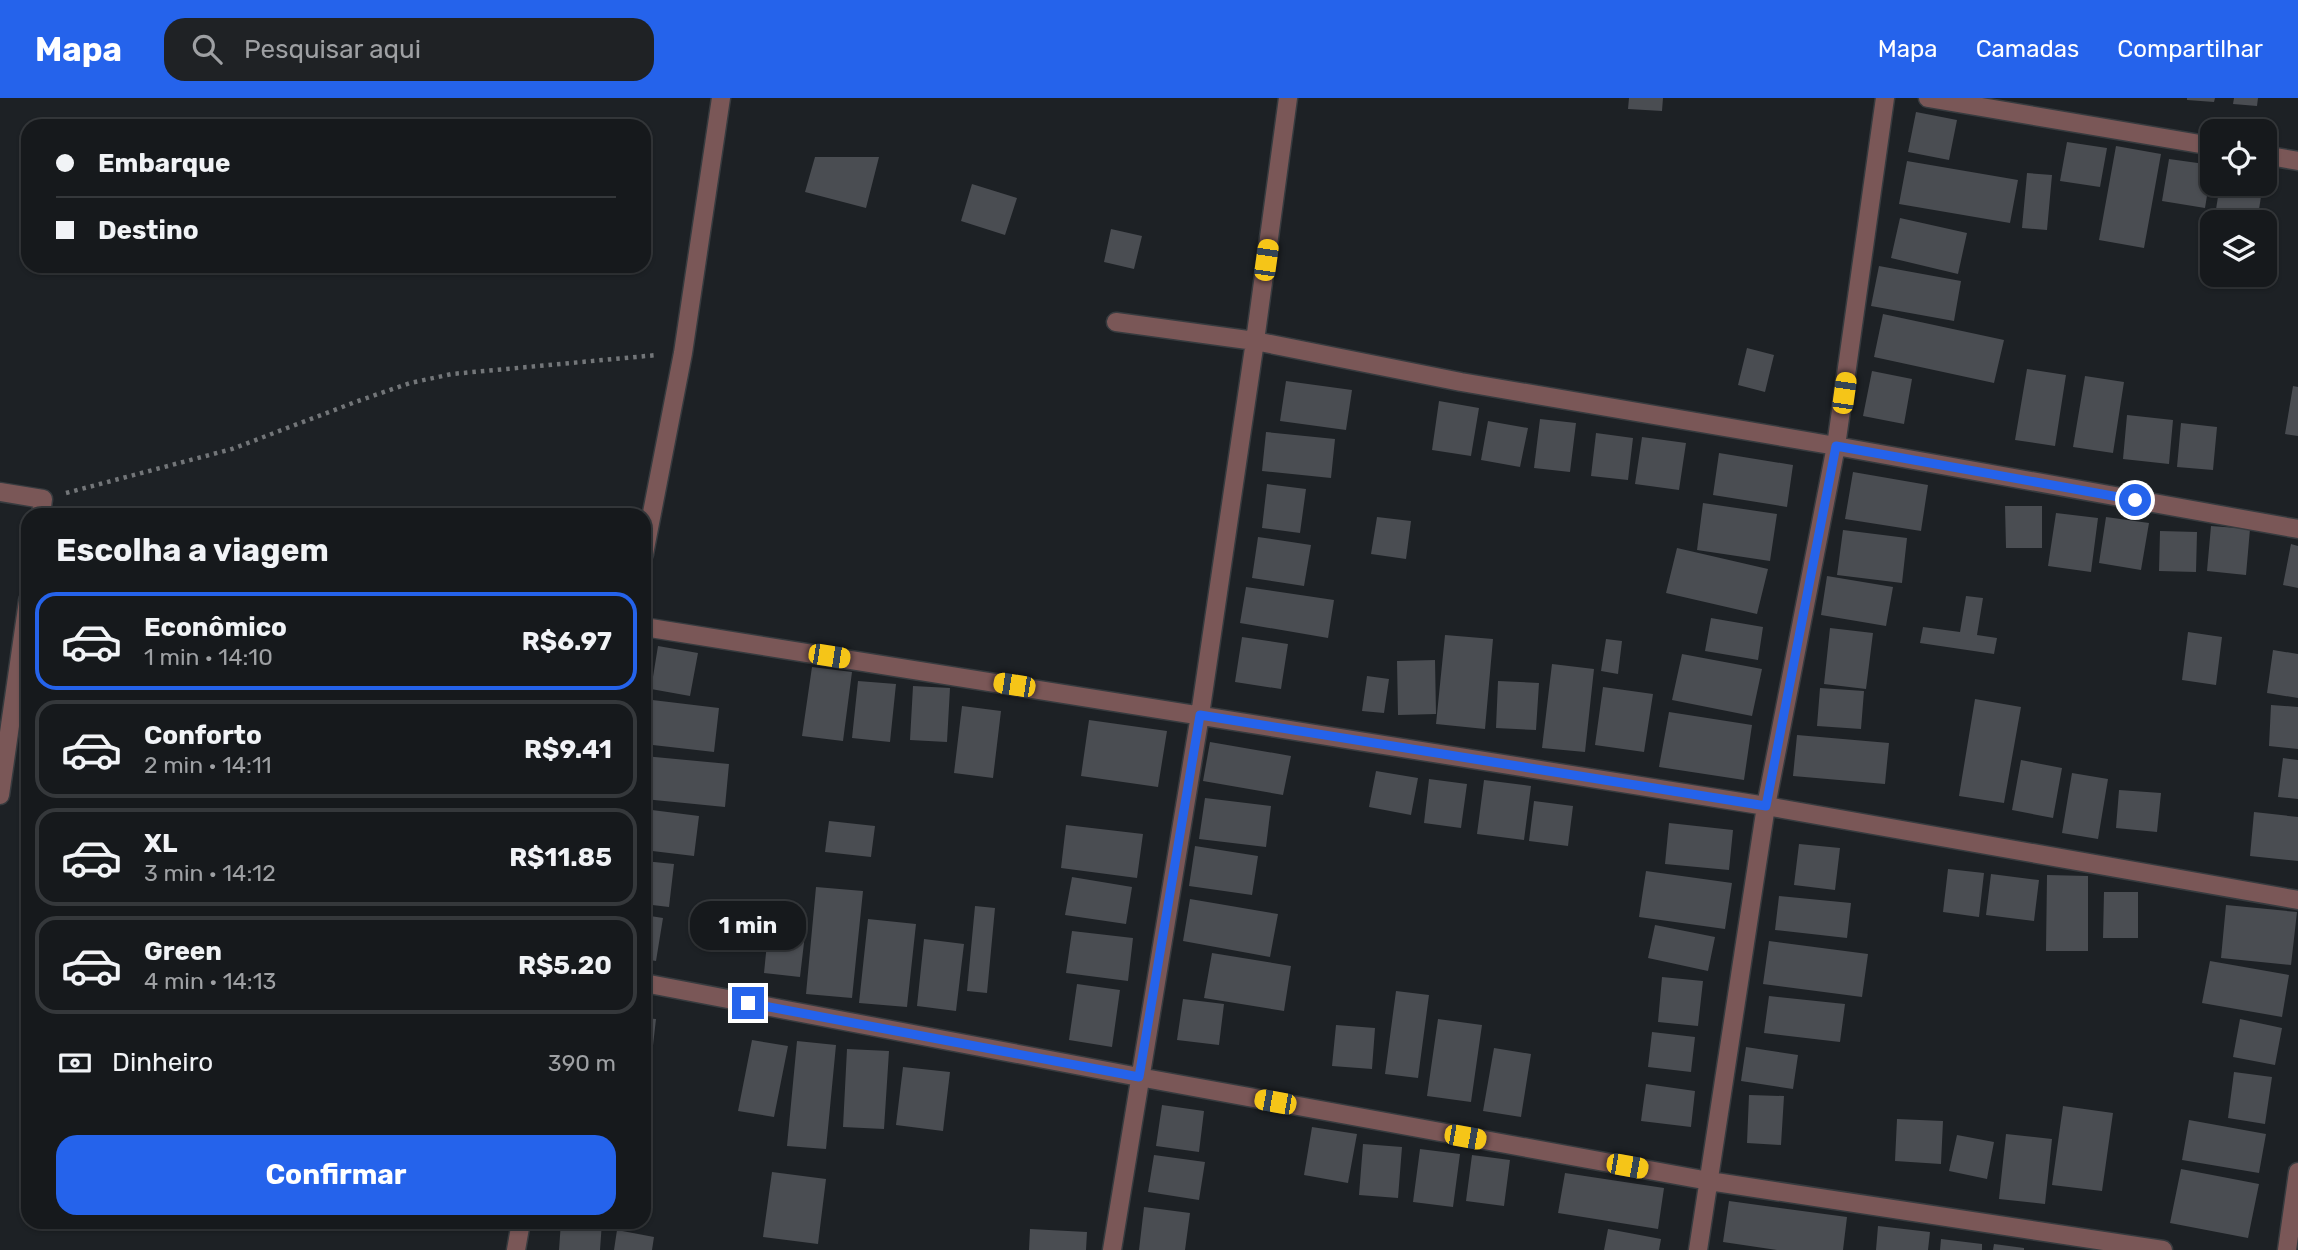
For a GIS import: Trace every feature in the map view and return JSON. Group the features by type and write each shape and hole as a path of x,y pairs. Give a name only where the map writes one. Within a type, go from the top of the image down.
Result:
{"street":[{"path":"651,517 682,353 721,98"},
{"path":"1112,1250 1200,715 1288,98"},
{"path":"1698,1250 1766,806 1836,446 1885,98"},
{"path":"1928,98 2200,144"},
{"path":"2277,157 2298,161"},
{"path":"1116,322 1255,341 1461,382 2298,529"},
{"path":"0,492 42,507"},
{"path":"651,628 1766,806 2298,900"},
{"path":"0,795 21,650"},
{"path":"651,984 1709,1181 2164,1250"},
{"path":"2287,1250 2298,1172"},
{"path":"516,1250 520,1229"}],"path":[{"path":"42,507 232,449 358,401 421,381 452,374 682,353"}],"building":[{"path":"1629,98 1663,98 1662,111 1628,109"},
{"path":"2187,98 2215,98 2214,102"},
{"path":"2234,98 2258,98 2257,106 2233,104"},
{"path":"1916,112 1957,120 1949,160 1908,152"},
{"path":"2067,142 2107,148 2100,187 2060,181"},
{"path":"2116,146 2161,154 2144,248 2099,240"},
{"path":"815,157 879,157 866,208 805,192"},
{"path":"2169,159 2200,163 2200,196 2207,196 2205,208 2162,201"},
{"path":"1907,161 2018,180 2010,223 1899,204"},
{"path":"2027,173 2052,175 2047,230 2022,228"},
{"path":"972,184 1017,198 1005,235 961,221"},
{"path":"2218,196 2261,196 2259,210 2216,210"},
{"path":"1900,218 1967,233 1958,274 1891,258"},
{"path":"1111,229 1142,236 1134,269 1104,262"},
{"path":"1879,266 1961,281 1954,321 1871,306"},
{"path":"1883,314 2004,340 1994,383 1874,357"},
{"path":"1747,348 1774,355 1765,392 1738,385"},
{"path":"2027,369 2066,375 2055,446 2015,440"},
{"path":"1872,371 1912,379 1904,424 1863,416"},
{"path":"2085,376 2124,382 2113,453 2073,447"},
{"path":"1286,381 1352,390 1346,430 1280,421"},
{"path":"2293,386 2298,387 2298,436 2285,434"},
{"path":"1439,401 1479,408 1471,456 1432,450"},
{"path":"2127,415 2173,420 2169,464 2123,459"},
{"path":"1540,419 1576,423 1570,472 1534,468"},
{"path":"1488,421 1528,428 1520,467 1481,460"},
{"path":"2181,423 2217,427 2213,470 2177,467"},
{"path":"1266,432 1335,439 1331,478 1262,471"},
{"path":"1596,433 1633,438 1628,480 1591,476"},
{"path":"1642,437 1686,443 1679,490 1635,484"},
{"path":"1719,453 1793,465 1787,507 1713,495"},
{"path":"1853,472 1928,485 1921,531 1845,519"},
{"path":"1267,484 1306,489 1300,533 1262,528"},
{"path":"1703,503 1777,514 1770,561 1697,550"},
{"path":"2005,506 2042,506 2042,548 2006,548"},
{"path":"2056,513 2098,518 2091,572 2048,566"},
{"path":"1377,517 1411,521 1406,559 1371,554"},
{"path":"2106,517 2149,523 2141,570 2099,563"},
{"path":"2211,526 2250,529 2246,575 2207,571"},
{"path":"1843,530 1907,538 1902,583 1837,575"},
{"path":"2160,531 2197,532 2196,572 2159,571"},
{"path":"1258,537 1311,545 1304,586 1252,578"},
{"path":"2291,544 2298,546 2298,588 2283,585"},
{"path":"1677,548 1768,569 1757,614 1666,593"},
{"path":"1827,576 1893,587 1886,626 1821,615"},
{"path":"1246,587 1334,600 1328,638 1240,623"},
{"path":"1966,596 1983,598 1977,635 1997,638 1994,654 1920,643 1923,627 1960,632"},
{"path":"1711,618 1763,627 1758,660 1705,651"},
{"path":"1830,628 1873,633 1866,689 1824,684"},
{"path":"2188,632 2222,637 2216,685 2182,680"},
{"path":"1445,635 1493,639 1485,729 1436,724"},
{"path":"1242,637 1288,644 1281,689 1235,682"},
{"path":"1606,639 1622,641 1618,674 1601,671"},
{"path":"658,646 698,653 690,696 651,689"},
{"path":"2273,650 2298,654 2298,698 2267,693"},
{"path":"1682,654 1762,669 1752,716 1672,700"},
{"path":"1435,660 1436,714 1398,715 1397,661"},
{"path":"1552,664 1594,669 1585,752 1542,748"},
{"path":"812,667 852,672 843,741 802,736"},
{"path":"1367,676 1389,679 1384,713 1362,711"},
{"path":"858,681 896,684 890,742 852,738"},
{"path":"1498,681 1539,683 1536,730 1496,728"},
{"path":"913,686 950,688 947,742 910,740"},
{"path":"1603,687 1653,694 1644,752 1595,745"},
{"path":"1820,688 1864,691 1861,729 1817,726"},
{"path":"1975,699 2021,707 2004,803 1959,796"},
{"path":"651,700 719,708 714,752 651,745"},
{"path":"2271,705 2298,707 2298,749 2269,746"},
{"path":"962,706 1001,711 993,778 954,773"},
{"path":"1669,712 1752,725 1744,780 1659,767"},
{"path":"1089,720 1167,731 1158,787 1081,776"},
{"path":"1797,735 1889,743 1885,784 1793,776"},
{"path":"1210,742 1291,756 1283,795 1203,781"},
{"path":"651,757 729,764 725,807 651,800"},
{"path":"2283,758 2298,760 2298,799 2278,797"},
{"path":"2021,760 2062,768 2053,818 2012,810"},
{"path":"1376,771 1418,778 1411,815 1369,807"},
{"path":"2072,773 2108,779 2098,839 2062,833"},
{"path":"1429,779 1467,784 1461,828 1424,823"},
{"path":"1484,780 1531,786 1524,840 1477,834"},
{"path":"2119,790 2161,793 2157,832 2116,828"},
{"path":"1205,798 1271,806 1266,847 1199,839"},
{"path":"1534,801 1573,806 1568,846 1529,841"},
{"path":"651,810 699,816 694,856 651,851"},
{"path":"2254,812 2298,817 2298,861 2250,856"},
{"path":"829,821 875,826 871,857 825,852"},
{"path":"1669,823 1733,830 1729,870 1665,864"},
{"path":"1066,825 1143,834 1137,878 1061,868"},
{"path":"1799,844 1840,848 1835,890 1794,885"},
{"path":"1195,846 1258,856 1252,895 1189,886"},
{"path":"651,862 674,864 669,907 651,905"},
{"path":"1948,869 1984,873 1979,917 1943,912"},
{"path":"1646,871 1732,883 1725,929 1639,917"},
{"path":"1991,874 2039,880 2034,921 1986,915"},
{"path":"2047,875 2088,876 2088,951 2046,951"},
{"path":"1072,877 1132,887 1126,924 1065,915"},
{"path":"816,887 863,891 852,998 806,994"},
{"path":"2104,892 2138,892 2138,938 2103,938"},
{"path":"1779,896 1851,903 1847,938 1775,930"},
{"path":"1190,899 1278,914 1270,957 1183,941"},
{"path":"2226,905 2297,912 2291,965 2221,958"},
{"path":"975,906 995,908 987,993 967,991"},
{"path":"770,913 807,917 800,977 764,973"},
{"path":"651,916 663,918 656,961 651,960"},
{"path":"868,919 916,924 907,1007 859,1003"},
{"path":"1655,925 1715,937 1708,971 1648,958"},
{"path":"1072,931 1133,938 1128,981 1066,973"},
{"path":"924,939 964,944 956,1011 917,1006"},
{"path":"1769,941 1868,954 1862,997 1763,984"},
{"path":"1212,953 1291,966 1284,1011 1204,998"},
{"path":"2210,961 2289,975 2282,1017 2202,1003"},
{"path":"1662,977 1703,981 1698,1026 1658,1022"},
{"path":"1077,984 1120,990 1112,1047 1069,1040"},
{"path":"1396,991 1429,995 1418,1078 1385,1074"},
{"path":"1769,996 1845,1004 1840,1042 1764,1033"},
{"path":"1183,999 1224,1004 1219,1045 1177,1040"},
{"path":"651,1019 656,1019 651,1063"},
{"path":"1438,1019 1482,1025 1471,1102 1427,1096"},
{"path":"2240,1019 2282,1028 2275,1065 2233,1057"},
{"path":"1336,1025 1375,1028 1372,1069 1332,1066"},
{"path":"1652,1032 1695,1037 1691,1072 1648,1067"},
{"path":"752,1040 788,1046 774,1117 738,1111"},
{"path":"797,1041 836,1045 826,1149 787,1146"},
{"path":"1746,1047 1798,1055 1793,1089 1741,1081"},
{"path":"1494,1048 1531,1054 1521,1117 1483,1111"},
{"path":"847,1049 889,1051 884,1129 843,1127"},
{"path":"903,1067 950,1072 943,1131 896,1125"},
{"path":"2234,1072 2272,1077 2265,1124 2228,1118"},
{"path":"1646,1084 1695,1091 1691,1127 1641,1121"},
{"path":"1749,1095 1784,1096 1781,1145 1747,1143"},
{"path":"1162,1105 1204,1111 1199,1152 1156,1146"},
{"path":"2063,1106 2113,1113 2102,1191 2052,1185"},
{"path":"1897,1119 1943,1121 1941,1164 1895,1161"},
{"path":"2189,1120 2266,1134 2259,1173 2182,1160"},
{"path":"1312,1127 1357,1134 1348,1183 1304,1175"},
{"path":"2006,1134 2052,1139 2045,1204 1999,1199"},
{"path":"1957,1135 1994,1142 1987,1179 1949,1171"},
{"path":"1363,1144 1402,1147 1398,1198 1359,1195"},
{"path":"1420,1149 1460,1154 1453,1207 1413,1202"},
{"path":"1154,1155 1205,1162 1199,1200 1148,1192"},
{"path":"1472,1155 1510,1160 1504,1206 1466,1201"},
{"path":"2181,1169 2259,1184 2248,1238 2170,1223"},
{"path":"772,1172 826,1179 818,1244 763,1237"},
{"path":"1565,1173 1664,1188 1658,1229 1558,1213"},
{"path":"1729,1201 1847,1217 1843,1250 1777,1250 1723,1242"},
{"path":"1144,1207 1190,1213 1185,1250 1139,1250"},
{"path":"1878,1226 1930,1232 1928,1250 1876,1250"},
{"path":"560,1229 602,1229 600,1250 559,1250"},
{"path":"1030,1229 1087,1232 1086,1250 1029,1250"},
{"path":"1608,1229 1661,1239 1659,1250 1604,1250"},
{"path":"617,1230 654,1237 652,1250 614,1250"},
{"path":"1941,1239 1982,1244 1982,1250 1940,1250"},
{"path":"1994,1244 2024,1248 2024,1250 1993,1250"}],"route":[{"path":"748,1003 1139,1077 1200,715 1766,806 1836,446 2135,500"}]}
